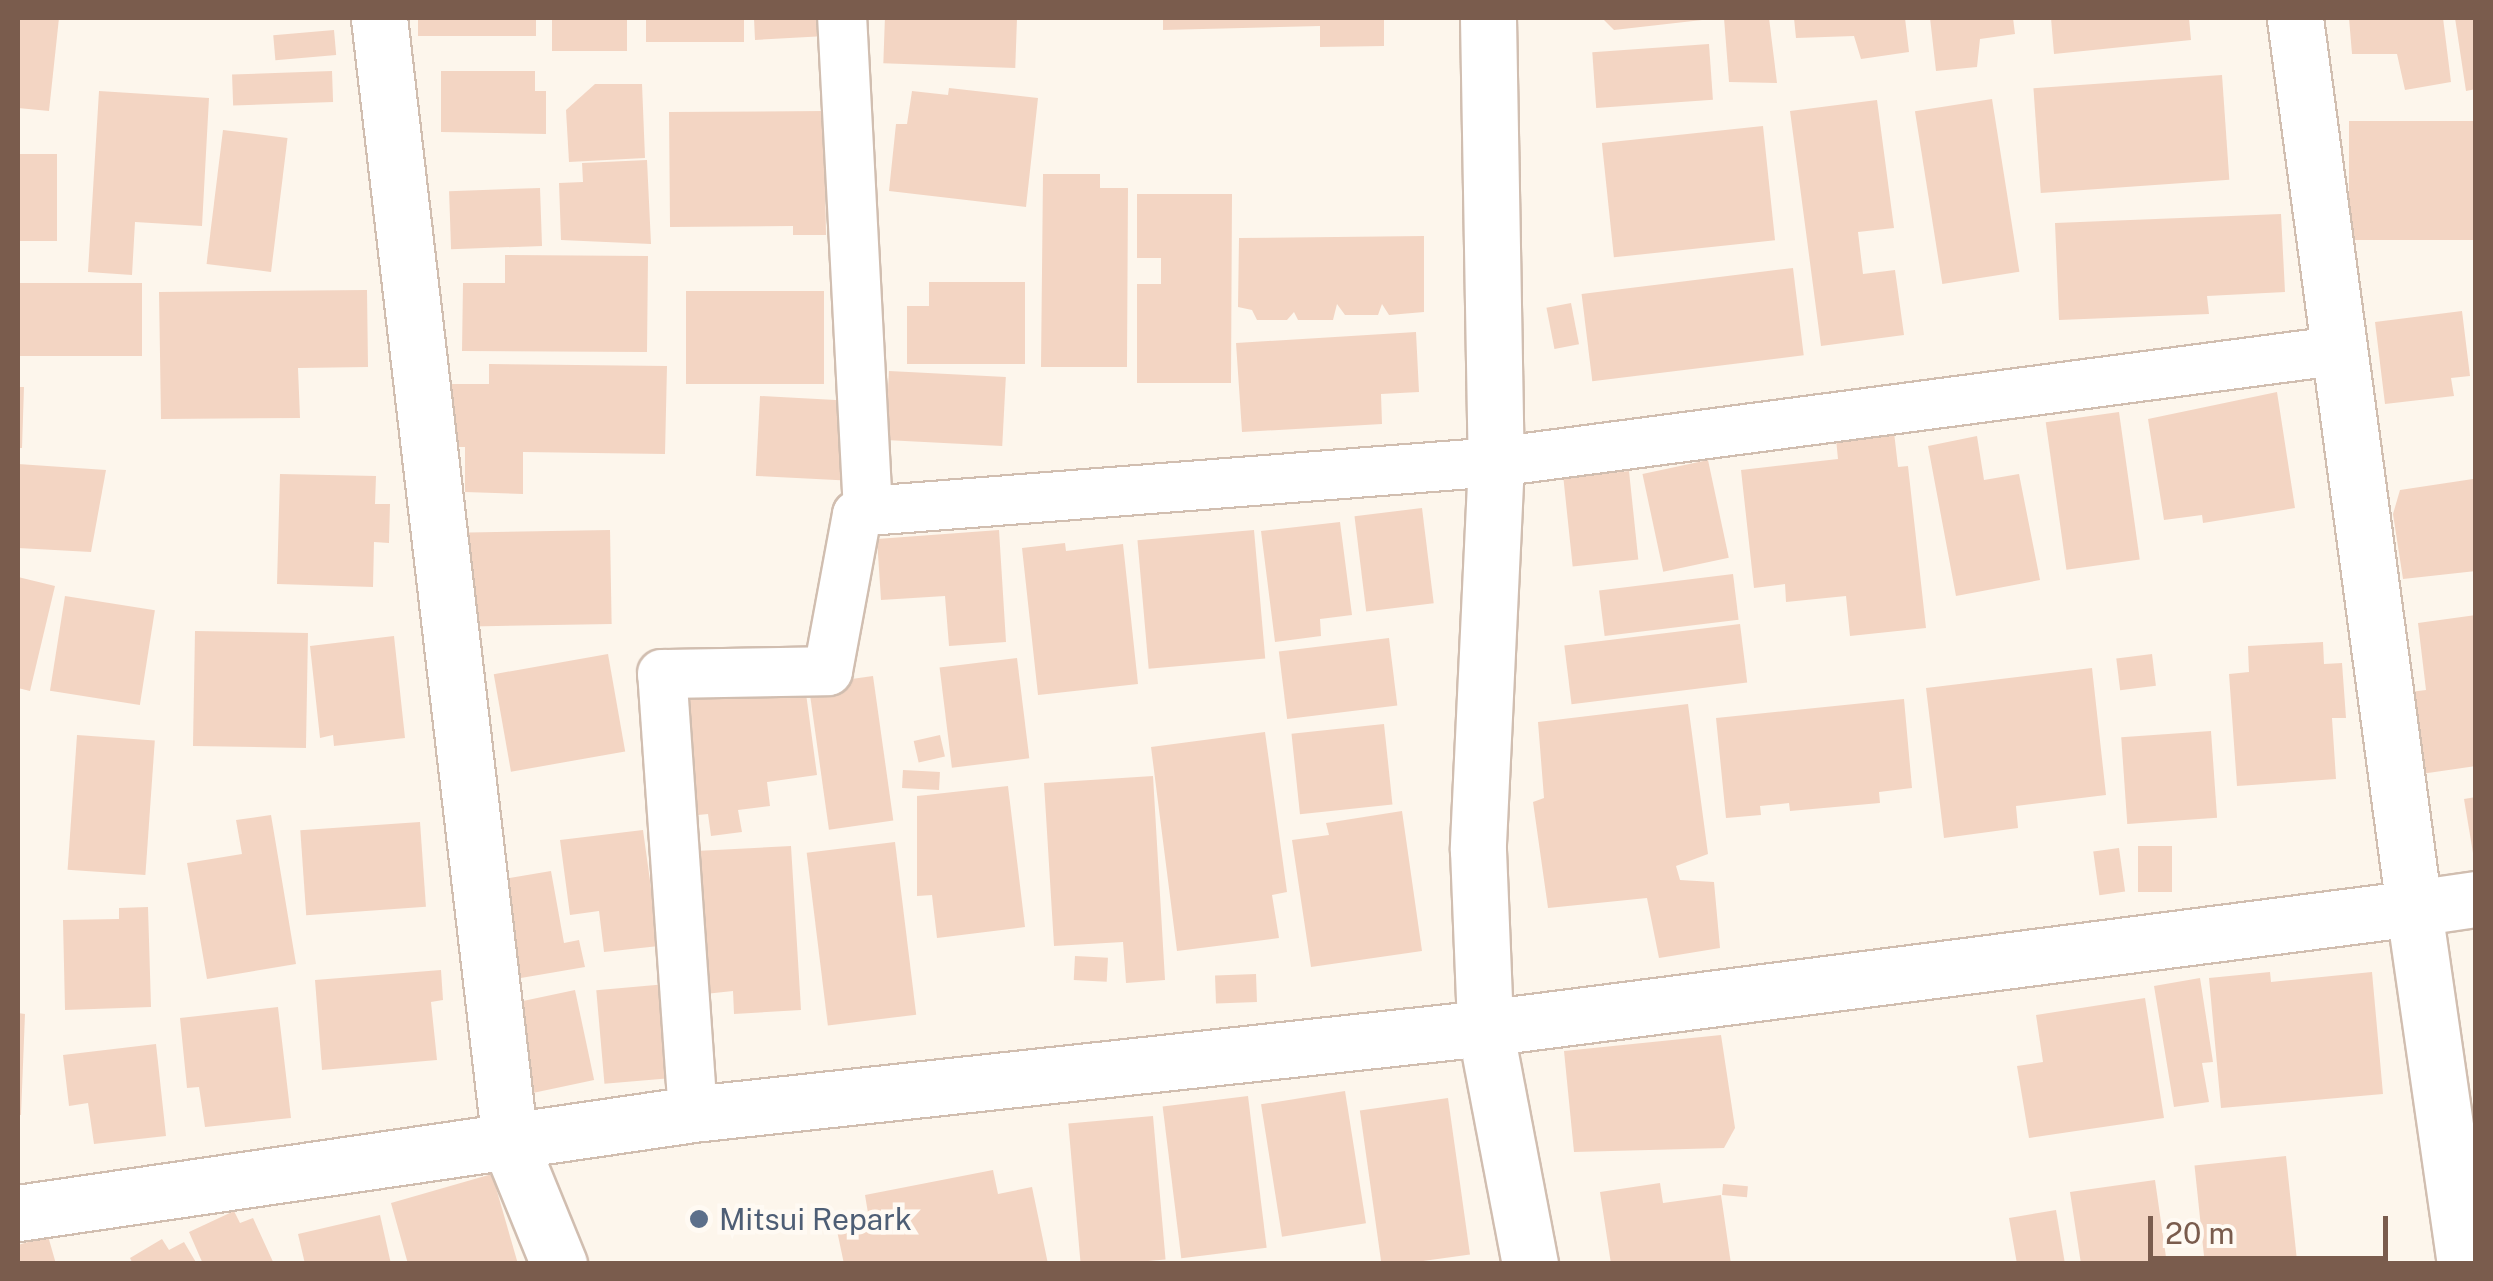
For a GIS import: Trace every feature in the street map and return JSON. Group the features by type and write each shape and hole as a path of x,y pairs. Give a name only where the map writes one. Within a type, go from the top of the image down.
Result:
{"street":[{"path":"379,18 510,1144 559,1264"},
{"path":"1488,18 1496,462 1478,850 1486,1028 1530,1264"},
{"path":"2294,18 2465,1264"},
{"path":"18,1213 510,1144 693,1114 1486,1028 2476,899"}],"lane":[{"path":"842,18 868,511"},
{"path":"693,1114 662,674 828,671 857,515 868,511 1496,462 2342,350"}],"building":[{"path":"18,18 59,18 49,111 18,108"},
{"path":"418,18 536,18 536,36 418,36"},
{"path":"552,18 627,18 627,51 552,51"},
{"path":"646,18 744,18 744,42 646,42"},
{"path":"754,18 825,18 826,36 755,40"},
{"path":"885,18 1017,18 1015,68 883,63"},
{"path":"1163,18 1384,18 1384,46 1320,47 1320,26 1163,30"},
{"path":"1602,18 1702,18 1702,20 1614,30"},
{"path":"1724,18 1769,18 1777,83 1729,82"},
{"path":"1794,18 1905,18 1909,52 1861,59 1854,36 1796,38"},
{"path":"1930,18 2013,18 2015,34 1980,39 1977,67 1936,71"},
{"path":"2051,18 2189,18 2191,40 2054,54"},
{"path":"2349,18 2443,18 2451,82 2405,90 2397,54 2352,54"},
{"path":"2455,18 2476,18 2476,89 2466,91"},
{"path":"334,30 336,55 275,60 273,35"},
{"path":"1709,44 1713,100 1596,108 1592,52"},
{"path":"332,71 333,102 233,105 232,74"},
{"path":"441,71 535,71 535,91 546,91 546,134 441,132"},
{"path":"2222,75 2229,180 2041,193 2033,88"},
{"path":"595,84 642,84 645,158 569,162 566,110"},
{"path":"949,88 1038,98 1026,207 889,191 896,124 907,124 912,91 948,95"},
{"path":"99,91 209,98 202,226 135,222 132,275 88,272"},
{"path":"1992,99 2019,272 1942,284 1915,111"},
{"path":"1877,100 1894,228 1858,232 1863,274 1895,270 1904,335 1821,346 1790,111"},
{"path":"824,111 826,235 793,235 793,226 670,227 669,112"},
{"path":"2349,121 2476,121 2476,240 2349,240"},
{"path":"1763,126 1775,240 1614,257 1602,143"},
{"path":"223,130 288,138 271,272 207,264"},
{"path":"18,154 57,154 57,241 18,241"},
{"path":"647,160 651,244 561,240 559,183 583,182 582,163"},
{"path":"1043,174 1100,174 1100,188 1128,188 1127,367 1041,367"},
{"path":"540,188 542,246 451,249 449,191"},
{"path":"1137,194 1232,194 1231,383 1137,383 1137,284 1161,284 1161,258 1137,258"},
{"path":"2281,214 2285,292 2207,296 2209,314 2059,320 2055,223"},
{"path":"1424,236 1424,312 1389,315 1382,304 1378,315 1345,315 1337,304 1333,320 1298,320 1294,312 1287,320 1257,320 1252,310 1238,307 1239,238"},
{"path":"505,255 648,256 647,352 462,351 463,283 505,283"},
{"path":"1793,268 1804,355 1592,381 1582,294"},
{"path":"929,282 1025,282 1025,364 907,364 907,306 929,306"},
{"path":"18,283 142,283 142,356 18,356"},
{"path":"367,290 368,367 298,368 300,418 161,419 159,292"},
{"path":"686,291 824,291 824,384 686,384"},
{"path":"1571,303 1579,344 1554,349 1546,308"},
{"path":"2462,311 2470,376 2451,378 2454,396 2385,404 2375,322"},
{"path":"1416,332 1419,392 1381,394 1382,424 1242,432 1236,343"},
{"path":"489,364 667,366 665,454 523,452 523,494 465,492 465,447 450,447 451,384 489,384"},
{"path":"889,371 1006,377 1002,446 885,440"},
{"path":"18,387 24,387 22,448 18,448"},
{"path":"2277,392 2295,508 2203,523 2202,515 2164,520 2148,419"},
{"path":"760,396 845,400 841,480 756,476"},
{"path":"2119,412 2140,560 2066,570 2046,422"},
{"path":"1894,432 1898,467 1908,466 1926,628 1850,636 1846,596 1786,602 1785,584 1754,588 1741,470 1838,459 1836,439"},
{"path":"1977,436 1984,480 2019,474 2040,580 1956,596 1928,446"},
{"path":"1708,460 1729,558 1663,572 1642,474"},
{"path":"18,464 106,470 91,552 18,548"},
{"path":"1629,471 1638,560 1573,566 1563,478"},
{"path":"280,474 376,476 375,504 390,504 389,543 374,542 373,587 277,584"},
{"path":"2473,479 2476,571 2403,579 2393,514 2400,490"},
{"path":"1422,508 1434,603 1366,612 1355,516"},
{"path":"1340,522 1352,615 1320,619 1321,636 1275,642 1261,531"},
{"path":"610,530 612,624 471,626 469,532"},
{"path":"999,530 1006,642 949,646 945,596 881,600 877,539"},
{"path":"1254,530 1265,659 1149,669 1137,540"},
{"path":"1065,543 1066,551 1123,544 1138,684 1038,695 1022,548"},
{"path":"1733,574 1739,620 1605,636 1599,590"},
{"path":"18,577 55,586 30,691 18,688"},
{"path":"65,596 155,610 140,705 50,691"},
{"path":"2476,615 2476,766 2421,774 2410,692 2426,690 2418,623"},
{"path":"1740,624 1747,683 1572,704 1564,646"},
{"path":"195,631 308,633 306,748 193,746"},
{"path":"394,636 405,738 334,746 333,735 320,738 310,646"},
{"path":"1389,638 1397,705 1287,719 1279,652"},
{"path":"2323,642 2324,664 2342,663 2346,718 2332,718 2336,779 2237,786 2229,674 2249,672 2248,646"},
{"path":"608,654 625,751 511,772 494,674"},
{"path":"2152,654 2156,686 2120,690 2116,658"},
{"path":"1017,658 1029,758 952,768 940,668"},
{"path":"2092,668 2106,795 2016,806 2018,828 1944,838 1926,688"},
{"path":"873,676 893,821 829,830 809,685"},
{"path":"805,686 817,775 767,782 770,806 738,810 742,832 711,836 708,814 688,816 674,702"},
{"path":"1904,699 1912,788 1879,792 1880,803 1790,811 1789,803 1760,806 1761,815 1726,818 1716,718"},
{"path":"1688,704 1708,854 1676,866 1680,880 1714,882 1720,948 1659,958 1647,898 1548,908 1533,802 1544,798 1538,722"},
{"path":"1384,724 1392,805 1300,814 1292,734"},
{"path":"2211,731 2217,818 2127,824 2121,737"},
{"path":"1265,732 1287,892 1272,895 1279,938 1177,951 1151,747"},
{"path":"77,735 155,740 145,875 68,870"},
{"path":"940,735 945,756 919,763 914,741"},
{"path":"903,770 940,772 939,790 902,788"},
{"path":"1153,776 1165,980 1126,983 1123,942 1054,946 1044,783"},
{"path":"1008,786 1025,927 937,938 932,895 917,896 917,796"},
{"path":"2476,797 2476,853 2473,853 2464,799"},
{"path":"1402,811 1422,951 1311,967 1292,840 1329,835 1326,823"},
{"path":"271,815 296,964 207,979 187,863 242,854 236,820"},
{"path":"420,822 426,907 306,915 300,830"},
{"path":"643,830 659,946 604,952 599,911 570,915 560,840"},
{"path":"895,842 916,1015 828,1026 807,853"},
{"path":"791,846 801,1010 734,1014 733,991 705,994 696,851"},
{"path":"2138,846 2172,846 2172,892 2138,892"},
{"path":"2119,848 2125,892 2099,895 2093,852"},
{"path":"551,871 564,943 579,940 585,967 515,979 498,880"},
{"path":"148,907 151,1007 65,1010 63,920 119,919 119,908"},
{"path":"1075,956 1108,958 1107,982 1074,980"},
{"path":"441,970 443,1000 431,1002 437,1060 322,1070 315,980"},
{"path":"2270,972 2271,982 2372,972 2383,1094 2221,1108 2209,978"},
{"path":"1256,974 1257,1002 1216,1003 1215,975"},
{"path":"2200,978 2213,1062 2202,1063 2209,1102 2174,1107 2154,986"},
{"path":"667,984 675,1078 604,1084 596,990"},
{"path":"575,990 594,1080 532,1093 512,1003"},
{"path":"2145,998 2164,1118 2029,1138 2017,1066 2043,1062 2036,1015"},
{"path":"278,1007 291,1118 205,1127 199,1087 187,1088 180,1018"},
{"path":"18,1013 25,1014 21,1115 18,1115"},
{"path":"1721,1035 1735,1128 1724,1148 1574,1152 1564,1051"},
{"path":"156,1044 166,1136 94,1144 88,1103 69,1106 63,1055"},
{"path":"1345,1091 1366,1223 1282,1237 1261,1104"},
{"path":"1248,1096 1267,1248 1181,1258 1163,1106"},
{"path":"1448,1098 1470,1254 1381,1264 1360,1110"},
{"path":"1153,1116 1166,1259 1081,1264 1068,1123"},
{"path":"2286,1156 2297,1264 2205,1264 2195,1166"},
{"path":"993,1170 998,1194 1032,1187 1048,1264 844,1264 836,1226 869,1219 865,1195"},
{"path":"492,1174 518,1264 408,1264 391,1203"},
{"path":"2155,1180 2167,1264 2081,1264 2070,1192"},
{"path":"1660,1183 1663,1203 1721,1195 1731,1264 1611,1264 1600,1192"},
{"path":"1723,1184 1748,1186 1747,1197 1722,1195"},
{"path":"2056,1210 2065,1264 2017,1264 2009,1218"},
{"path":"234,1211 240,1223 253,1218 274,1264 203,1264 189,1232"},
{"path":"380,1215 391,1264 305,1264 298,1234"},
{"path":"48,1236 56,1264 18,1264 18,1245"},
{"path":"162,1239 169,1250 184,1242 197,1264 133,1264 130,1258"}],"place":[{"name":"Mitsui Repark","path":"699,1219"}]}
